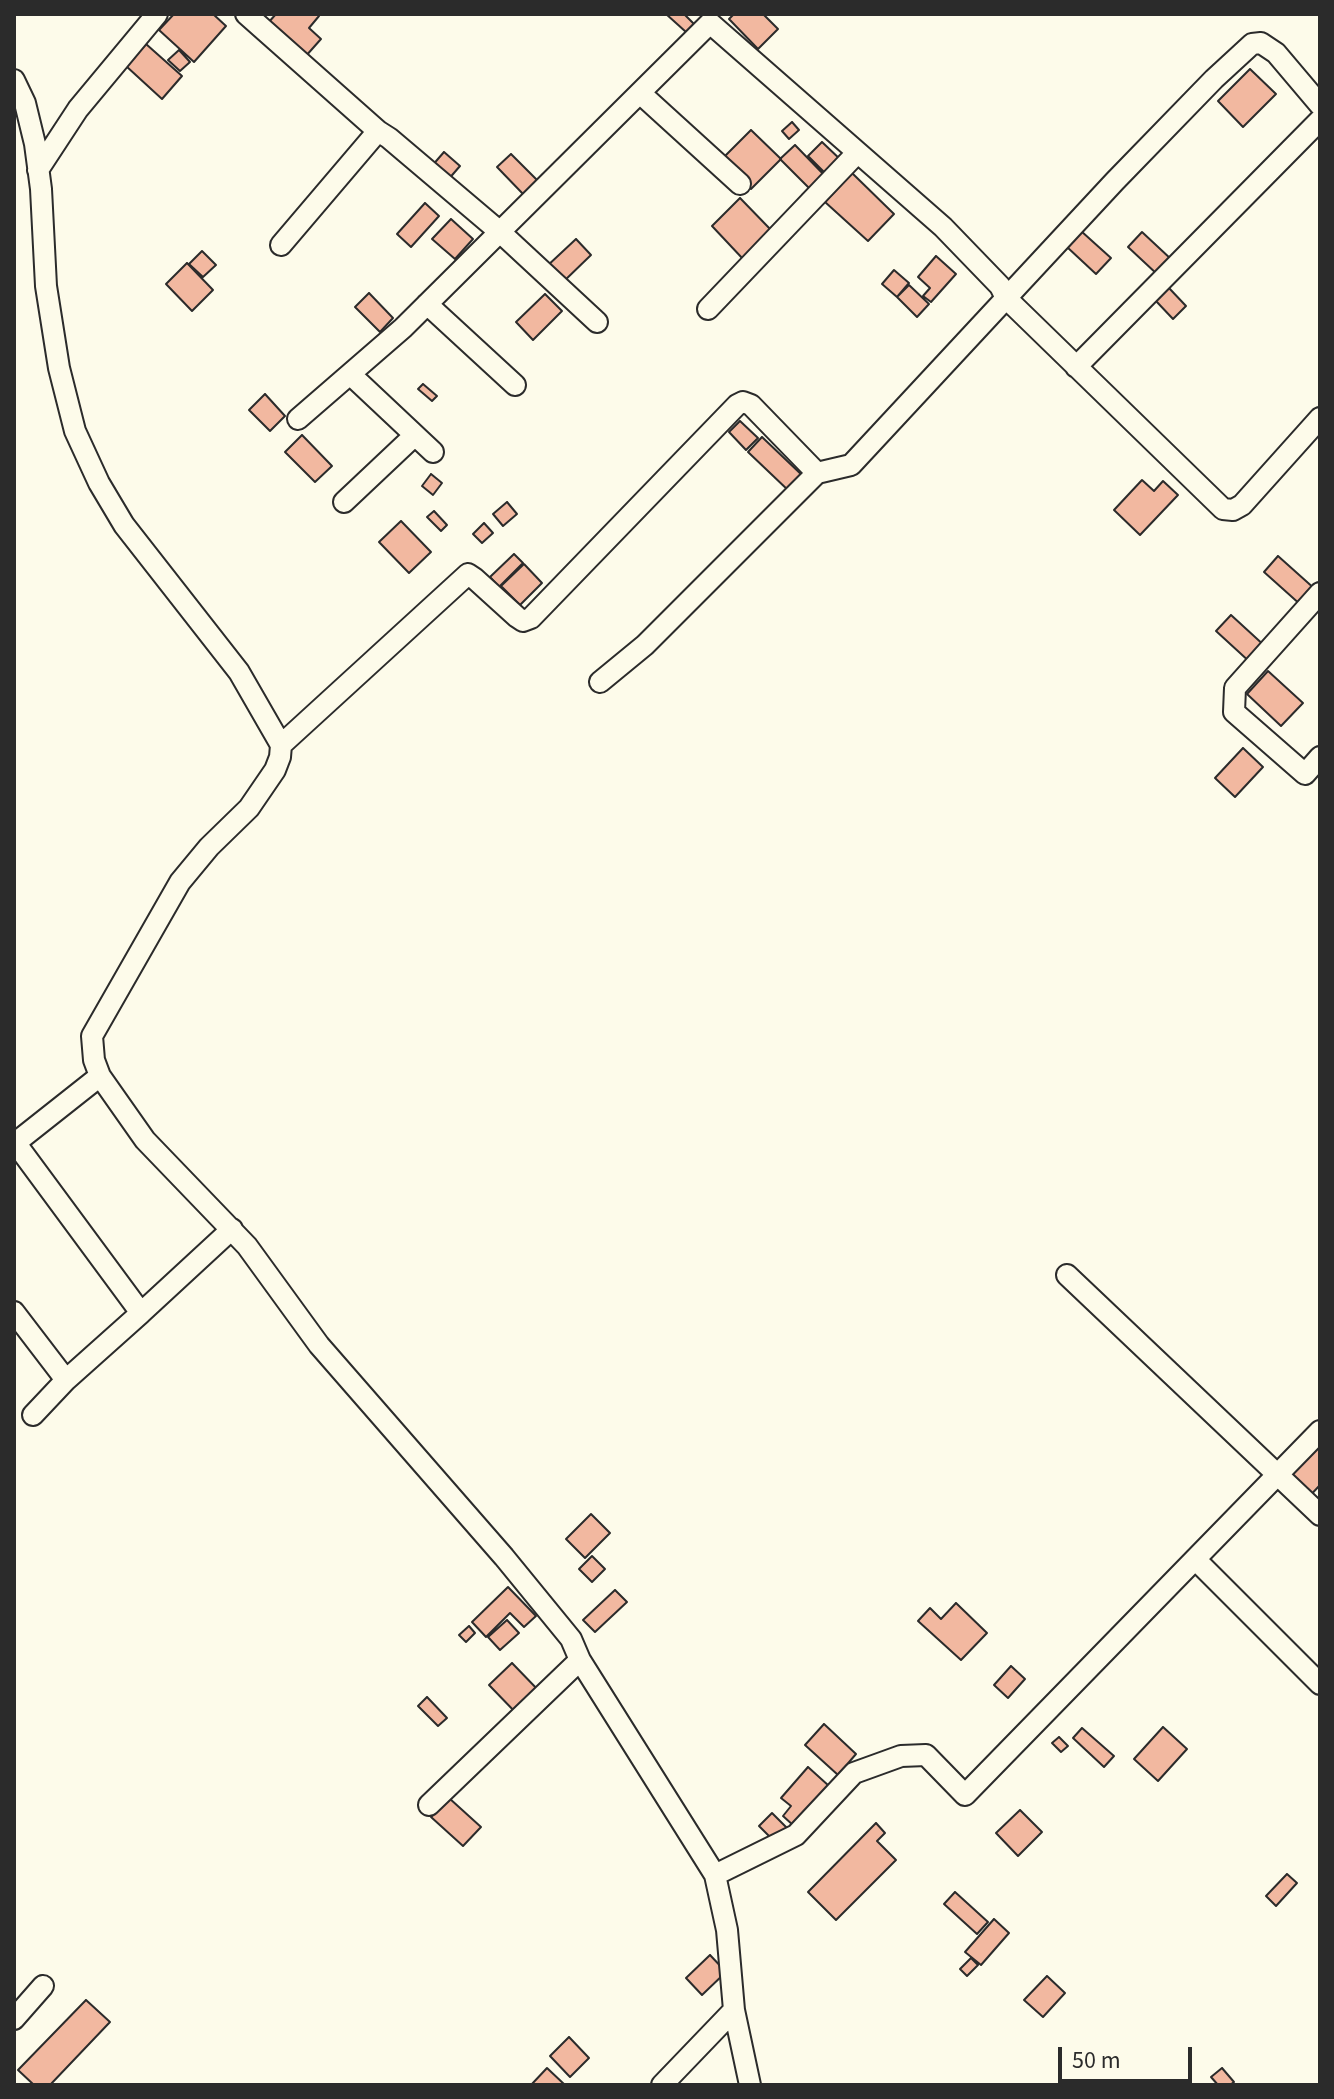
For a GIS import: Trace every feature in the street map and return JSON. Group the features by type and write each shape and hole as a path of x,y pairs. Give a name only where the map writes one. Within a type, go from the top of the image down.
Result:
{"street":[{"path":"38,170 78,109 157,14"},
{"path":"246,14 378,131 500,232 597,322"},
{"path":"298,419 427,304 710,23 943,227 1000,286 1006,298 1223,509 1233,510 1242,505 1320,418"},
{"path":"600,682 645,645 817,473 851,465 1159,135 1252,44 1261,43 1276,53 1320,105"},
{"path":"14,80 25,103 35,144 46,286 59,368 75,431 99,483 124,525 239,672 281,745 275,770 249,808 209,847 180,882 92,1036 94,1060 100,1076 145,1140 247,1246 319,1345 504,1557 571,1639 580,1660 715,1875 727,1930 734,2010 750,2085"},
{"path":"640,93 740,184"},
{"path":"1076,367 1320,120"},
{"path":"281,245 378,131"},
{"path":"708,309 857,153"},
{"path":"427,304 515,385"},
{"path":"350,374 433,452"},
{"path":"281,745 468,574 517,617 523,621 531,618 743,402 751,405 817,473"},
{"path":"344,502 414,436"},
{"path":"1320,593 1235,688 1234,712 1305,774 1320,757"},
{"path":"100,1076 15,1143 141,1313"},
{"path":"33,1415 66,1380 232,1229"},
{"path":"1067,1275 1320,1515"},
{"path":"14,1312 66,1380"},
{"path":"715,1875 796,1835 854,1773 901,1756 926,1755 965,1795 1320,1431"},
{"path":"1195,1559 1320,1684"},
{"path":"429,1805 580,1660"},
{"path":"14,2019 43,1986"},
{"path":"662,2085 734,2010"}],"building":[{"path":"174,14 213,14 226,26 194,62 159,30"},
{"path":"276,14 319,16 309,28 321,39 305,57 268,23"},
{"path":"666,14 684,14 694,24 686,32"},
{"path":"734,14 763,14 778,29 758,49 729,19"},
{"path":"146,44 182,76 162,99 126,66"},
{"path":"179,50 190,62 180,71 168,60"},
{"path":"1250,69 1276,94 1243,127 1218,101"},
{"path":"792,122 799,130 789,139 782,131"},
{"path":"751,130 781,159 751,189 722,159"},
{"path":"822,142 843,162 829,177 808,156"},
{"path":"795,145 830,181 809,201 802,195 809,188 780,159"},
{"path":"444,152 460,166 447,181 431,167"},
{"path":"511,154 538,181 524,195 497,167"},
{"path":"852,173 894,214 868,241 825,202"},
{"path":"740,198 772,231 743,259 712,226"},
{"path":"425,203 439,216 411,247 397,234"},
{"path":"451,219 473,239 455,259 432,239"},
{"path":"1081,231 1111,258 1096,274 1067,247"},
{"path":"1142,232 1172,260 1158,275 1128,247"},
{"path":"576,239 591,255 561,284 545,268"},
{"path":"202,251 216,265 203,277 189,264"},
{"path":"936,256 956,274 931,302 923,296 930,288 918,277"},
{"path":"187,263 213,290 192,311 166,284"},
{"path":"894,270 909,283 897,297 882,284"},
{"path":"909,285 929,304 917,317 897,297"},
{"path":"1169,288 1186,306 1173,319 1156,301"},
{"path":"369,293 393,318 380,332 355,307"},
{"path":"545,294 562,311 533,340 516,322"},
{"path":"423,384 437,396 432,401 418,389"},
{"path":"265,394 285,416 270,431 249,410"},
{"path":"740,421 758,438 746,450 729,432"},
{"path":"302,435 332,466 315,482 285,452"},
{"path":"762,437 804,477 790,492 748,452"},
{"path":"431,474 442,483 433,495 422,486"},
{"path":"1142,480 1154,491 1163,481 1178,495 1140,535 1114,510"},
{"path":"507,502 517,514 503,526 493,514"},
{"path":"434,511 447,525 441,531 427,517"},
{"path":"401,521 431,552 409,573 379,542"},
{"path":"484,523 493,533 482,543 473,534"},
{"path":"514,554 523,563 499,587 490,577"},
{"path":"1278,556 1316,590 1302,606 1264,572"},
{"path":"524,564 542,583 520,605 501,586"},
{"path":"1231,615 1267,648 1252,664 1216,631"},
{"path":"1268,671 1303,703 1281,726 1247,694"},
{"path":"1243,748 1263,767 1235,797 1215,778"},
{"path":"1320,1436 1320,1485 1307,1499 1285,1479"},
{"path":"591,1514 610,1533 585,1558 566,1539"},
{"path":"592,1556 605,1569 592,1582 579,1569"},
{"path":"508,1587 536,1616 524,1627 510,1613 486,1637 472,1622"},
{"path":"615,1590 627,1602 595,1632 583,1620"},
{"path":"956,1603 987,1633 961,1660 918,1621 930,1608 941,1619"},
{"path":"507,1620 519,1633 500,1650 488,1637"},
{"path":"469,1626 475,1633 466,1642 459,1635"},
{"path":"512,1663 541,1693 518,1715 489,1685"},
{"path":"1011,1666 1025,1679 1008,1698 994,1685"},
{"path":"427,1697 447,1718 438,1726 418,1706"},
{"path":"824,1724 856,1754 838,1775 805,1745"},
{"path":"1163,1727 1187,1749 1158,1781 1134,1759"},
{"path":"1082,1728 1114,1756 1104,1767 1073,1738"},
{"path":"1059,1737 1068,1746 1061,1752 1052,1743"},
{"path":"808,1767 829,1786 794,1826 783,1816 791,1806 781,1798"},
{"path":"449,1798 481,1827 463,1846 431,1817"},
{"path":"1020,1810 1042,1832 1018,1856 996,1833"},
{"path":"772,1813 787,1828 774,1841 759,1826"},
{"path":"876,1823 885,1833 877,1841 896,1860 836,1920 808,1892"},
{"path":"1287,1874 1297,1883 1276,1906 1266,1896"},
{"path":"955,1892 988,1922 977,1934 944,1904"},
{"path":"994,1919 1009,1933 981,1965 965,1952"},
{"path":"710,1955 726,1972 702,1995 686,1978"},
{"path":"971,1958 978,1965 967,1976 960,1969"},
{"path":"1047,1976 1065,1993 1043,2017 1024,2000"},
{"path":"86,2000 110,2022 50,2085 34,2085 18,2070"},
{"path":"569,2037 589,2058 570,2077 550,2056"},
{"path":"547,2068 565,2085 531,2085"},
{"path":"1222,2068 1234,2082 1230,2085 1218,2085 1211,2077"}]}
